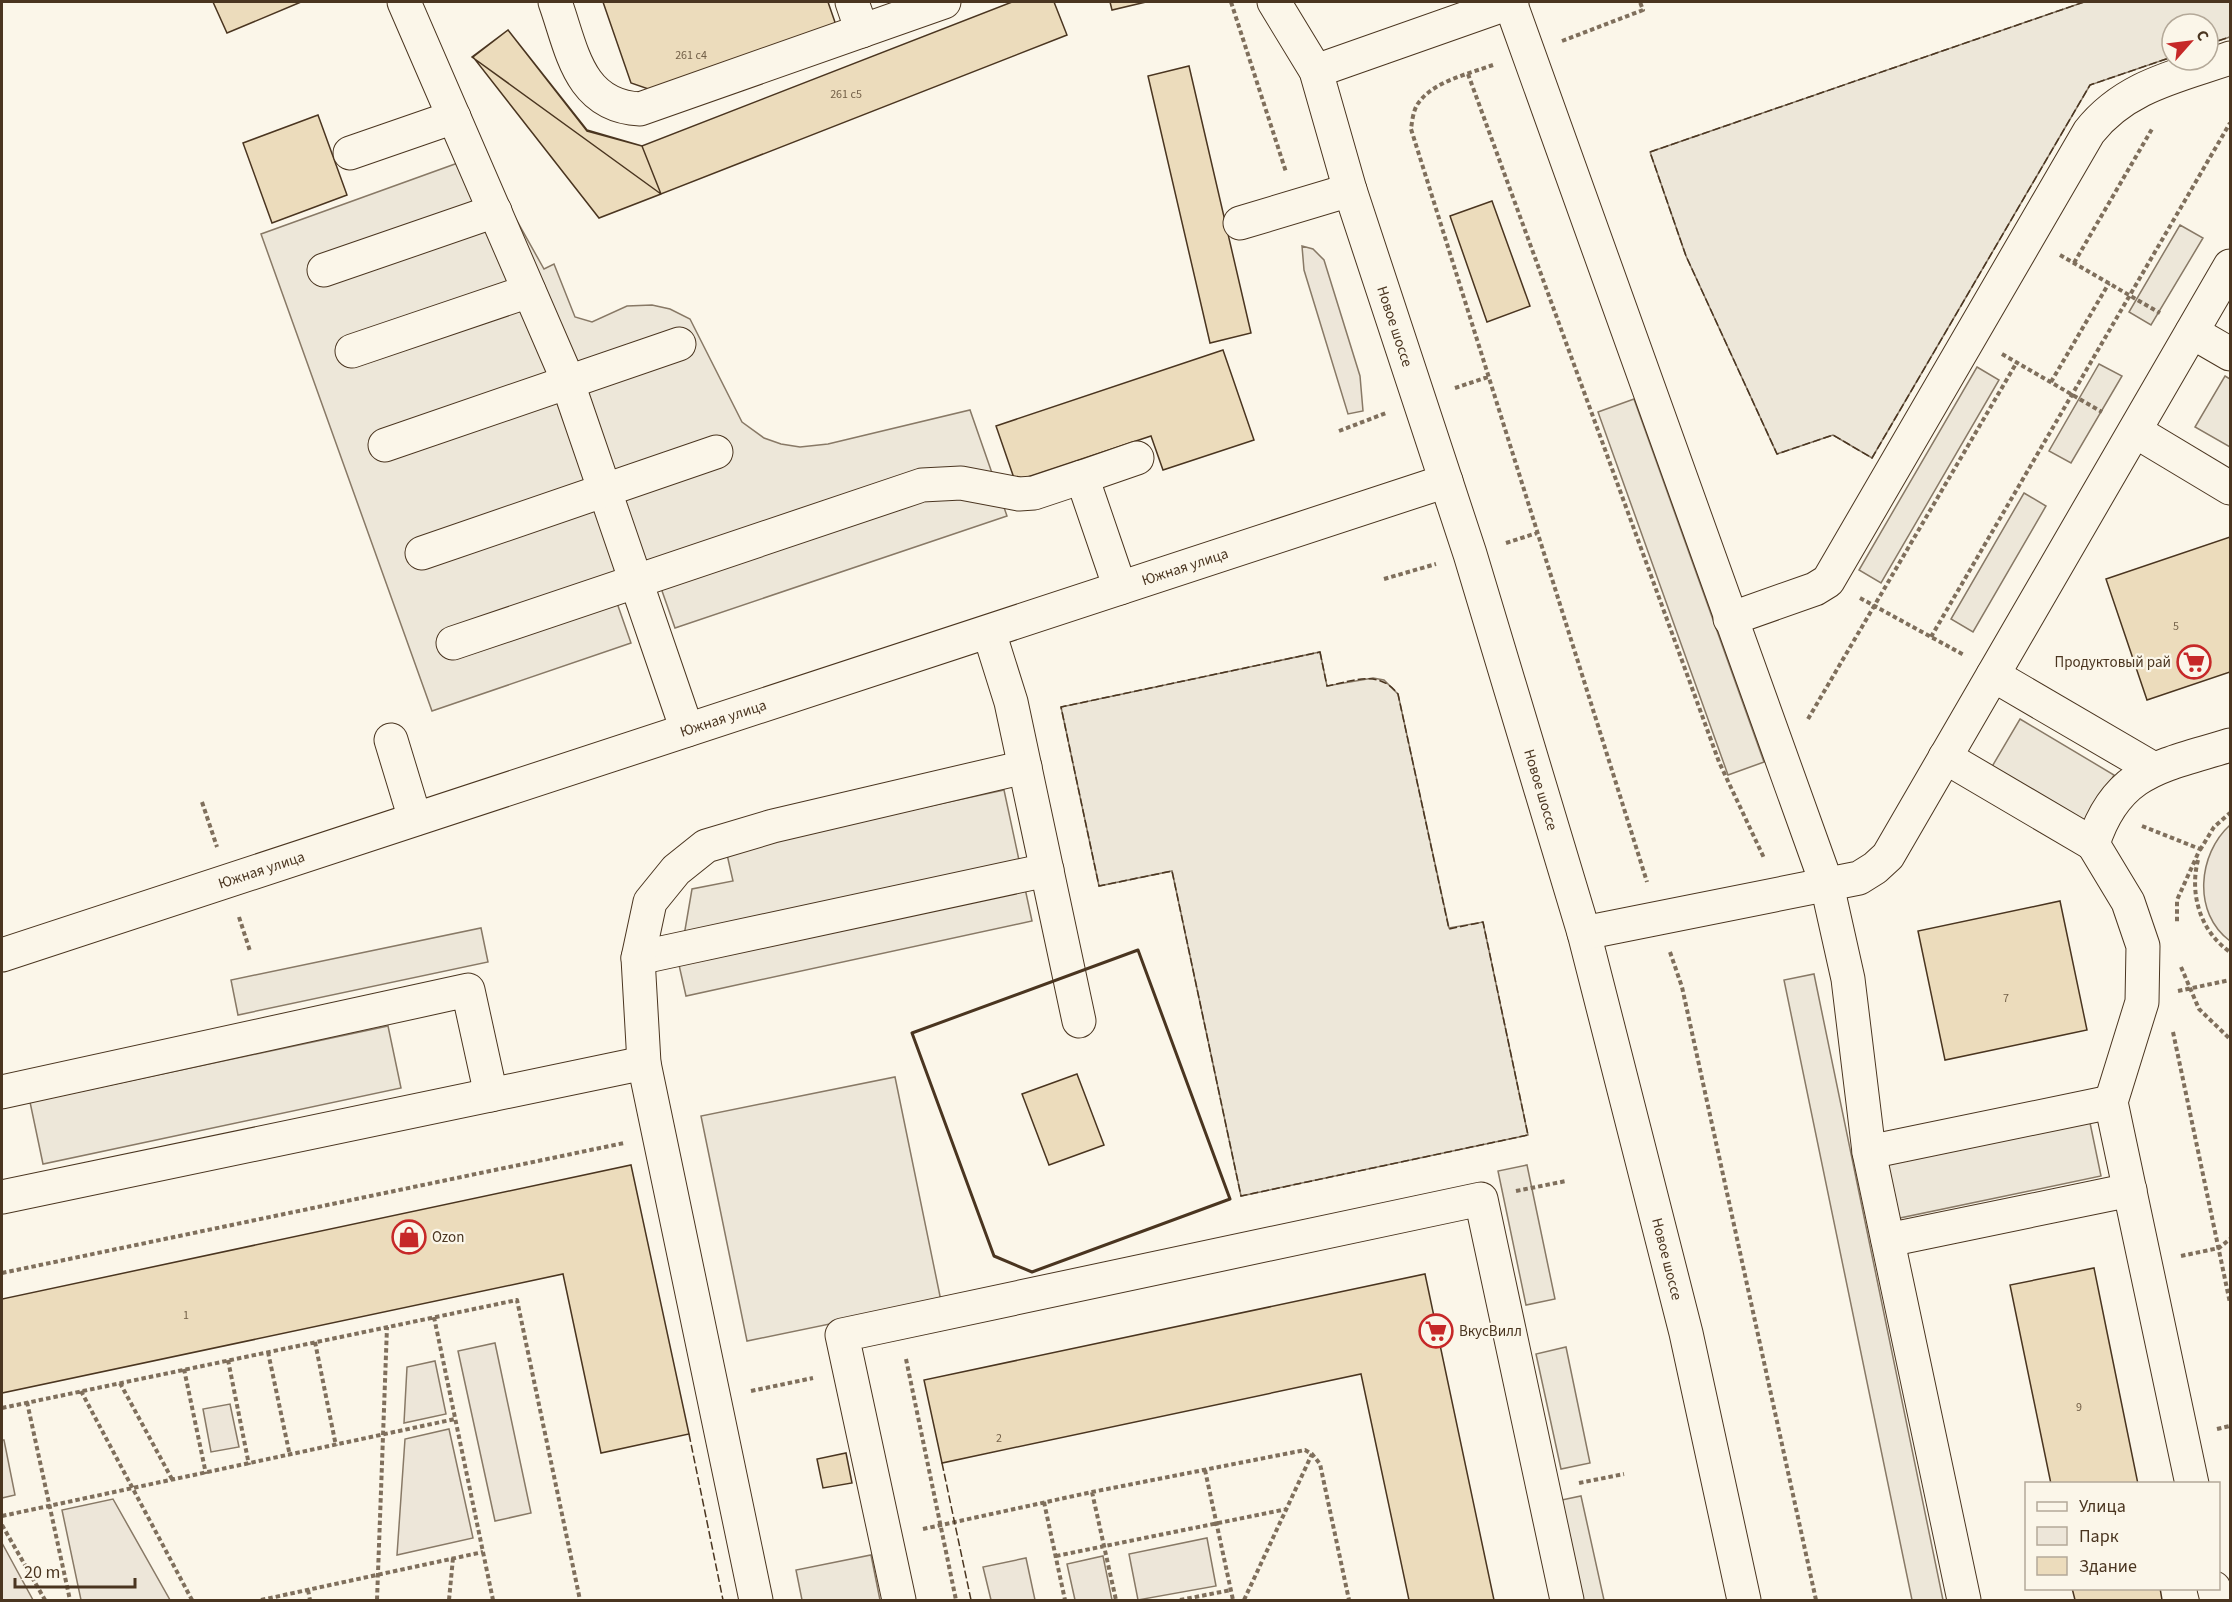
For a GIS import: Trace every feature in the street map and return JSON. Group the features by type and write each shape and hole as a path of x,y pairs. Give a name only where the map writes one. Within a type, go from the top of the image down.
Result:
{"street":[{"path":"404,2 568,382 687,730"},
{"path":"555,2 582,76 594,93 608,103 624,108 640,109 857,16 944,2"},
{"name":"Новое шоссе","path":"1275,2 1317,70 1350,190 1446,481 1584,933 1686,1333 1744,1600"},
{"path":"1317,70 1511,2 1827,885 1848,979 1869,1152 1964,1600"},
{"path":"1730,619 1821,586 1828,581 2089,132 2102,116 2131,94 2230,58"},
{"path":"350,153 454,117"},
{"path":"1240,223 1350,190"},
{"path":"324,270 495,211"},
{"path":"1584,933 1859,878 1888,856 2230,266"},
{"path":"352,351 529,291"},
{"path":"2192,332 2230,354"},
{"path":"385,445 679,344"},
{"path":"2135,431 2230,488"},
{"path":"422,553 716,452"},
{"path":"453,643 922,485 961,483 1019,494 1034,493 1137,458"},
{"path":"1082,477 1120,588"},
{"name":"Южная улица","path":"2,955 1446,481"},
{"path":"989,632 1011,702 1079,1021"},
{"path":"1994,674 2154,769"},
{"path":"391,740 414,819"},
{"path":"2093,844 2105,812 2128,784 2154,769 2230,745"},
{"path":"1945,758 2093,844 2128,902 2143,946 2142,1002 2111,1101 2192,1482"},
{"path":"756,1600 644,1064 638,958 650,902 676,870 706,846 773,826 1025,767"},
{"path":"638,958 1047,870"},
{"path":"2,1092 468,990 491,1095"},
{"path":"2,1197 644,1064"},
{"path":"1869,1152 2111,1101"},
{"path":"1888,1240 2130,1190"},
{"path":"898,1600 842,1335 1481,1199 1567,1600"}],"path":[{"path":"1231,2 1297,206"},
{"path":"1640,2 1643,10 1528,54 1468,74 1426,95 1416,107 1411,129 1658,918 1682,987 1816,1600"},
{"path":"1468,74 1722,770 1783,894"},
{"path":"1931,636 2230,123"},
{"path":"2074,263 2155,124"},
{"path":"2028,236 2192,332"},
{"path":"2051,382 2109,283"},
{"path":"1971,335 2135,431"},
{"path":"1782,764 2017,362"},
{"path":"1828,581 1931,636 1994,674"},
{"path":"2105,812 2200,849"},
{"path":"2177,934 2177,900 2200,849 2214,827 2230,813"},
{"path":"2200,849 2194,874 2196,900 2205,925 2221,945 2230,952"},
{"path":"2177,957 2199,1009 2230,1039"},
{"path":"2174,992 2230,980"},
{"path":"2173,1029 2230,1303"},
{"path":"2,1273 626,1143"},
{"path":"1481,1199 1566,1181"},
{"path":"2218,1248 2230,1239"},
{"path":"2,1408 517,1300 580,1600"},
{"path":"434,1317 493,1600"},
{"path":"376,1600 387,1327"},
{"path":"315,1342 336,1446"},
{"path":"268,1352 290,1456"},
{"path":"916,1356 904,1359 956,1600"},
{"path":"228,1360 249,1465"},
{"path":"184,1369 206,1474"},
{"path":"753,1401 750,1390 850,1370"},
{"path":"120,1383 173,1481"},
{"path":"81,1391 192,1600"},
{"path":"27,1402 70,1600"},
{"path":"2,1516 133,1490 455,1419"},
{"path":"955,1522 1298,1450 1312,1454 1320,1464 1349,1600"},
{"path":"1244,1600 1312,1454"},
{"path":"1205,1470 1233,1600"},
{"path":"1543,1491 1624,1474"},
{"path":"1092,1492 1116,1600"},
{"path":"1044,1502 1065,1600"},
{"path":"1056,1556 1287,1509"},
{"path":"2,1525 45,1600"},
{"path":"261,1600 483,1552"},
{"path":"449,1600 453,1558"},
{"path":"308,1590 310,1600"},
{"path":"1180,1600 1231,1590"}],"green space":[{"path":"1302,246 1313,249 1324,260 1360,376 1363,411 1348,414 1304,270"},
{"path":"2230,825 2230,941 2209,915 2204,883 2211,851 2219,837"},
{"path":"495,1343 531,1513 495,1521 458,1351"},
{"path":"435,1361 446,1414 404,1423 407,1367"},
{"path":"230,1404 239,1447 211,1452 203,1409"},
{"path":"449,1429 473,1538 397,1555 405,1439"},
{"path":"2,1440 4,1440 15,1495 2,1498"},
{"path":"113,1499 170,1600 81,1600 62,1510"},
{"path":"1207,1538 1216,1586 1138,1600 1129,1554"},
{"path":"2,1543 33,1600 2,1600"},
{"path":"1103,1556 1112,1600 1075,1600 1067,1564"},
{"path":"1026,1558 1035,1600 991,1600 983,1567"}],"shaded area":[{"path":"2084,2 2230,2 2230,37 2220,40 2220,12 2160,12 2160,61 2090,85 1872,458 1833,435 1777,454 1686,256 1650,152"},
{"path":"480,155 544,269 554,264 575,317 592,322 627,306 652,305 670,309 690,319 742,422 764,438 781,444 800,447 828,444 970,410 1007,516 675,628 661,588 617,603 631,643 432,711 261,234"},
{"path":"2180,225 2203,238 2151,325 2129,312"},
{"path":"2099,364 2122,376 2071,463 2049,451"},
{"path":"1977,367 1999,380 1881,583 1859,570"},
{"path":"2225,376 2230,379 2230,447 2195,427"},
{"path":"1634,399 1764,762 1728,775 1598,412"},
{"path":"2024,493 2046,506 1973,632 1951,619"},
{"path":"1320,652 1327,686 1373,678 1384,680 1398,694 1449,928 1483,922 1528,1135 1241,1196 1172,871 1099,886 1061,707"},
{"path":"2020,719 2114,775 2085,826 1990,770"},
{"path":"1004,790 1032,921 686,996 679,965 692,889 733,881 726,850"},
{"path":"481,928 488,962 238,1015 231,980"},
{"path":"1814,974 1943,1600 1912,1600 1784,980"},
{"path":"388,1026 401,1088 43,1164 30,1102"},
{"path":"895,1077 941,1301 747,1341 701,1116"},
{"path":"2089,1118 2101,1176 1895,1219 1884,1161"},
{"path":"1527,1165 1555,1299 1526,1305 1498,1171"},
{"path":"1566,1347 1590,1463 1561,1469 1536,1354"},
{"path":"1581,1496 1604,1600 1573,1600 1552,1502"},
{"path":"871,1555 880,1600 802,1600 796,1570"}],"building":[{"path":"213,2 301,2 227,33"},
{"path":"603,2 828,2 837,28 657,92 631,83"},
{"path":"1012,2 1054,2 1067,35 661,194 472,57 508,30 587,130 642,146"},
{"path":"1110,2 1146,2 1112,10"},
{"path":"508,30 587,131 642,146 661,194 599,218 473,57"},
{"path":"1189,66 1251,333 1210,343 1148,76"},
{"path":"318,115 347,195 272,223 243,143"},
{"path":"1492,201 1530,306 1487,322 1450,216"},
{"path":"1223,350 1254,440 1163,470 1151,436 1015,481 996,426"},
{"path":"2230,537 2230,672 2147,700 2106,579"},
{"path":"2060,901 2087,1030 1945,1060 1918,931"},
{"path":"1077,1074 1104,1145 1049,1165 1022,1094"},
{"path":"631,1165 689,1434 601,1453 563,1274 2,1393 2,1299"},
{"path":"2094,1268 2138,1482 2051,1482 2010,1285"},
{"path":"1425,1274 1494,1600 1409,1600 1361,1374 942,1463 924,1380"},
{"path":"846,1453 852,1483 823,1488 817,1459"},
{"path":"2072,1590 2160,1590 2162,1600 2075,1600"}],"fence":[{"path":"2084,2 1650,152 1686,256 1777,454 1833,435 1872,458 2090,85 2160,61"},
{"path":"2220,40 2230,37"},
{"path":"1320,652 1327,686 1374,679 1390,686 1398,694 1449,929 1483,922 1528,1135 1241,1196 1172,871 1099,886 1061,707 1320,652"},
{"path":"689,1434 723,1600"},
{"path":"942,1463 971,1600"}],"wall":[{"path":"1138,950 1230,1199 1032,1272 994,1256 912,1033 1138,950"}],"place":[{"name":"Продуктовый рай","path":"2194,662"},
{"name":"Ozon","path":"409,1237"},
{"name":"ВкусВилл","path":"1436,1331"}]}
